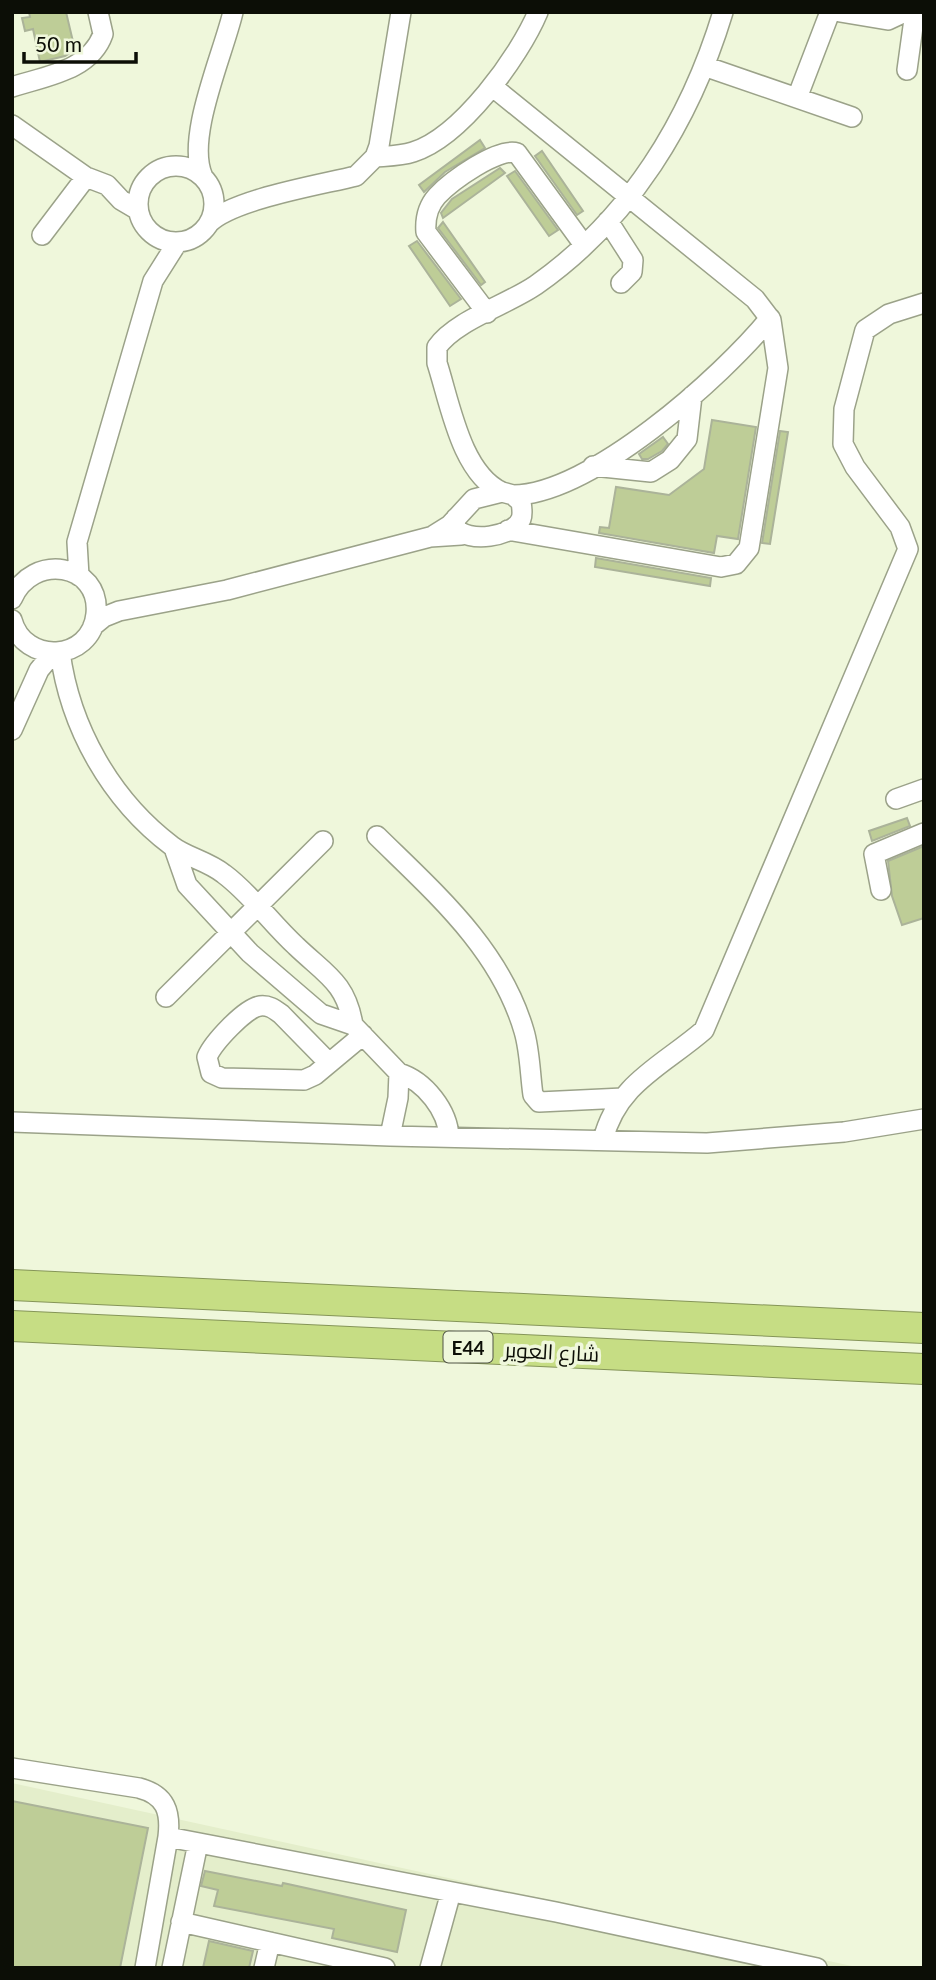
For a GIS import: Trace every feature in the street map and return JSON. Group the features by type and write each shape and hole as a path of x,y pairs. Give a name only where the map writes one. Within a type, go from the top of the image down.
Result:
{"highway":[{"name":"شارع العوير","path":"12,1285 923,1328"},
{"name":"شارع العوير","path":"12,1326 917,1369"}],"street":[{"path":"12,87 69,69 90,55 103,34 98,12"},
{"path":"209,223 214,199 198,162 200,126 233,12"},
{"path":"258,201 230,196 193,170 173,166 157,171 147,179 141,189 138,210 144,226 151,233 164,241 177,243 201,233 209,223 228,212 258,201 356,176 375,157 386,112 401,12"},
{"path":"375,157 414,152 450,129 493,87 515,57 538,12"},
{"path":"461,519 471,491 470,464 435,354 440,342 457,328 546,278 584,245 629,197 663,151 704,66 723,12"},
{"path":"797,98 830,12"},
{"path":"840,12 888,20 905,12"},
{"path":"907,70 915,12"},
{"path":"704,66 852,117"},
{"path":"461,519 480,538 515,525 721,567 741,561 749,548 777,382 778,356 770,318 755,299 493,87"},
{"path":"12,125 86,177 107,185 138,210"},
{"path":"173,166 200,126"},
{"path":"487,313 426,232 426,224 438,195 496,154 517,153 584,245"},
{"path":"42,235 86,177"},
{"path":"107,185 128,185 147,179"},
{"path":"608,221 633,260 632,272 621,283"},
{"path":"93,626 94,598 79,576 77,542 153,281 156,249 151,233"},
{"path":"153,281 177,243"},
{"path":"603,1140 622,1098 638,1079 704,1030 908,549 900,527 855,467 843,444 841,425 865,330 889,314 924,303"},
{"path":"515,525 529,505 544,492 661,423 770,318"},
{"path":"592,466 651,472 670,460 687,439 692,396"},
{"path":"470,464 486,484 521,502 515,525"},
{"path":"28,644 56,652 75,647 86,638 93,626 110,614 309,570 430,537 507,494 544,492"},
{"path":"14,593 26,577 52,568 64,560 77,542"},
{"path":"52,568 79,576"},
{"path":"94,598 137,604 166,603"},
{"path":"12,620 28,644 34,668 27,699"},
{"path":"12,730 39,670 56,652"},
{"path":"56,652 64,687 94,756 135,811 174,848 201,858 226,875 297,948 334,977 350,1006 358,1030"},
{"path":"895,799 923,793"},
{"path":"881,890 874,854 924,833"},
{"path":"377,836 466,924 508,988 524,1033 533,1095 539,1102 622,1098"},
{"path":"166,997 323,841"},
{"path":"174,848 187,885 231,933 321,1014 358,1030 399,1073 408,1076 446,1114 449,1137"},
{"path":"329,1063 281,1014 272,1008 261,1006 250,1009 211,1047 207,1057 211,1073 222,1078 304,1080 329,1063 358,1030"},
{"path":"390,1136 398,1098 399,1073"},
{"path":"12,1122 390,1136 707,1143 776,1139 924,1119"},
{"path":"12,1768 150,1791 167,1806 170,1817 168,1837 145,1968"},
{"path":"168,1837 817,1968"},
{"path":"172,1968 198,1843"},
{"path":"430,1968 451,1892"},
{"path":"181,1922 386,1968"},
{"path":"264,1968 270,1942"}],"shaded area":[{"path":"12,1783 861,1968 12,1968"}],"building":[{"path":"29,12 66,12 75,50 65,56 40,62 33,29 25,31 22,18 30,17"},
{"path":"480,140 485,148 445,172 424,192 419,185"},
{"path":"542,151 583,211 577,215 535,156"},
{"path":"500,168 505,173 443,218 441,213 452,199"},
{"path":"515,171 558,230 549,236 507,176"},
{"path":"443,222 485,282 481,285 438,228"},
{"path":"417,241 461,299 450,306 409,246"},
{"path":"712,420 756,427 738,539 717,536 714,553 599,533 600,527 609,528 616,487 669,495 704,469"},
{"path":"780,431 788,432 770,544 762,543"},
{"path":"663,437 668,444 662,451 648,459 642,459 639,454"},
{"path":"596,558 711,578 710,586 595,567"},
{"path":"907,818 910,826 872,841 869,831"},
{"path":"924,846 924,918 902,925 892,896 888,861"},
{"path":"12,1801 148,1828 120,1968 12,1968"},
{"path":"205,1871 282,1886 283,1883 406,1910 397,1952 332,1938 334,1929 214,1906 218,1890 201,1886"},
{"path":"209,1941 253,1951 249,1968 203,1968"}]}
